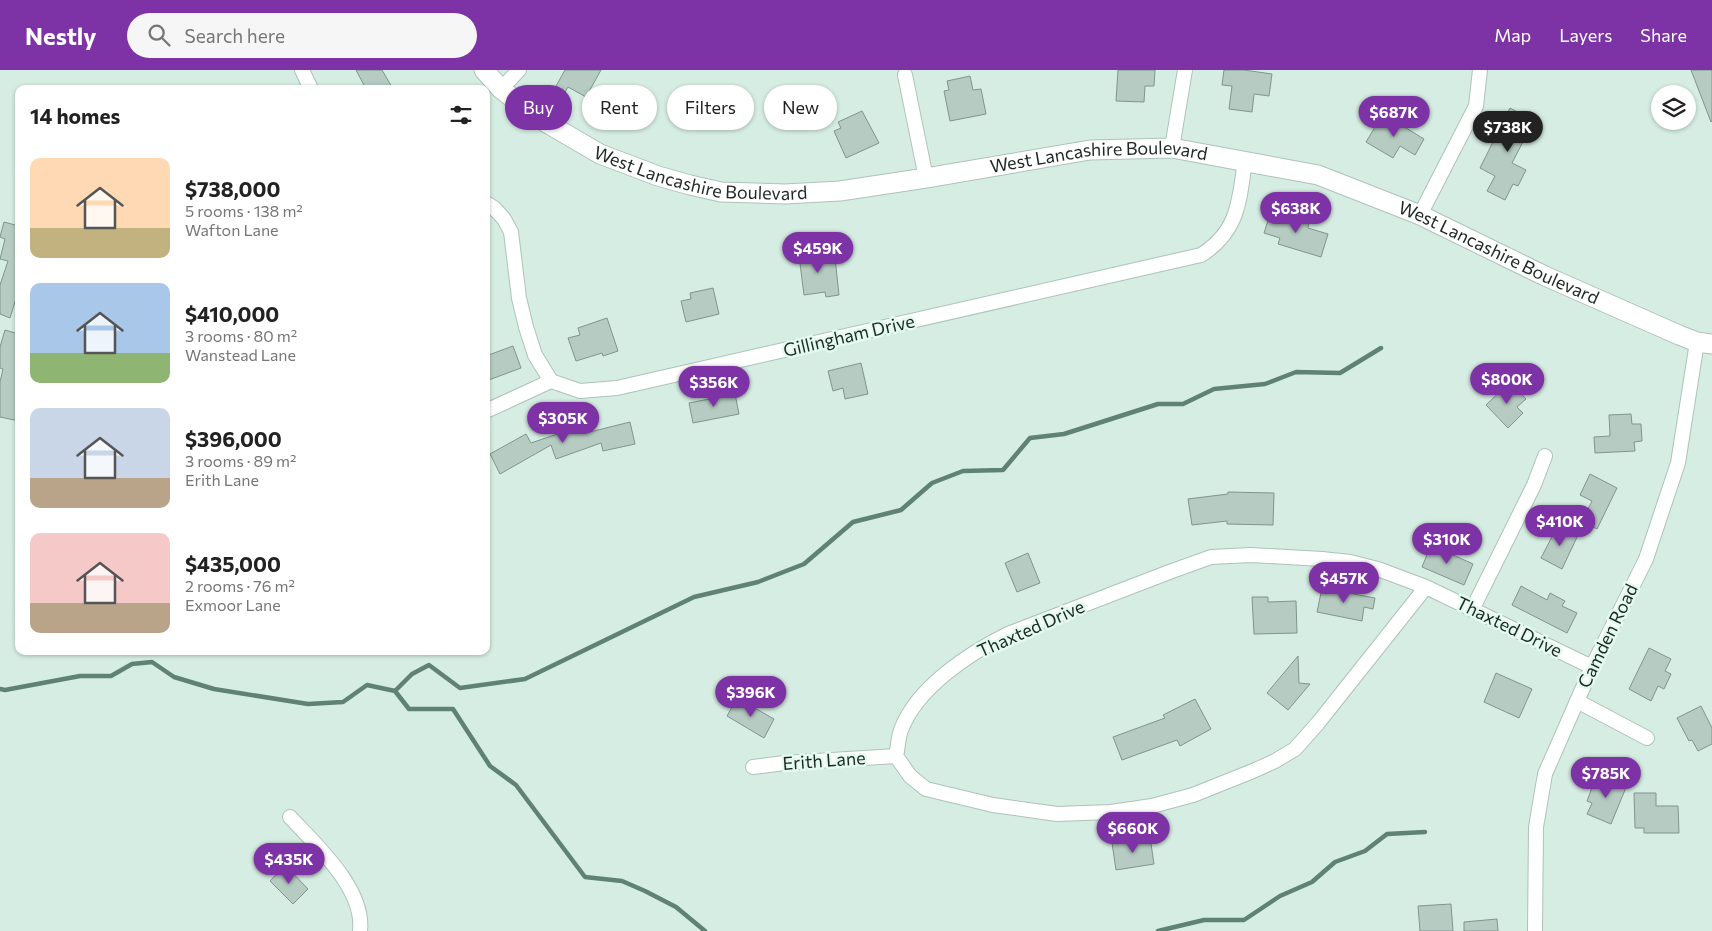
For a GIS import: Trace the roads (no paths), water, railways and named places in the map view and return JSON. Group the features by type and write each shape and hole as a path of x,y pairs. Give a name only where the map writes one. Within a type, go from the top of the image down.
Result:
{"main road":[{"name":"West Lancashire Boulevard","path":"484,70 501,89 540,119 600,154 666,178 721,192 785,194 840,191 1090,150 1172,148 1318,175 1420,215 1545,276 1704,343"}],"street":[{"path":"302,70 309,85"},
{"path":"501,89 519,70"},
{"path":"1172,148 1185,70"},
{"path":"1420,215 1476,106 1480,70"},
{"path":"905,75 926,178"},
{"name":"Gillingham Drive","path":"551,381 580,392 617,388 1201,255 1216,246 1231,224 1237,211 1245,161"},
{"path":"490,206 504,219 511,232 519,298 526,327 535,355 551,381 490,410"},
{"name":"Camden Road","path":"1535,931 1536,827 1545,774 1592,667 1646,559 1678,463 1704,343"},
{"path":"1472,610 1534,485 1545,456"},
{"name":"Thaxted Drive","path":"896,756 900,731 909,712 932,686 958,664 983,647 1018,631 1211,557 1251,555 1322,559 1350,562 1378,569 1426,587 1592,667"},
{"path":"896,756 910,776 926,789 992,806 1057,814 1111,812 1152,806 1193,795 1253,772 1295,749 1318,723 1426,587"},
{"path":"1577,701 1647,738"},
{"name":"Erith Lane","path":"753,767 784,763 896,756"},
{"path":"290,817 331,862 354,898 359,910 360,931"}],"waterway":[{"path":"0,689 5,690 80,676 111,676 132,664 152,662 174,677 214,689 308,704 343,702 367,685 395,691 412,674 429,665 460,688 525,679 694,597 758,582 804,564 853,522 901,510 932,483 963,471 1003,470 1030,438 1064,434 1158,404 1183,404 1214,389 1265,384 1296,372 1340,373 1381,348"},
{"path":"395,691 409,709 453,709 490,766 516,785 585,877 622,881 645,891 676,907 705,931"},
{"path":"1158,931 1204,920 1244,920 1280,896 1312,882 1335,862 1365,851 1387,834 1425,832"}]}
